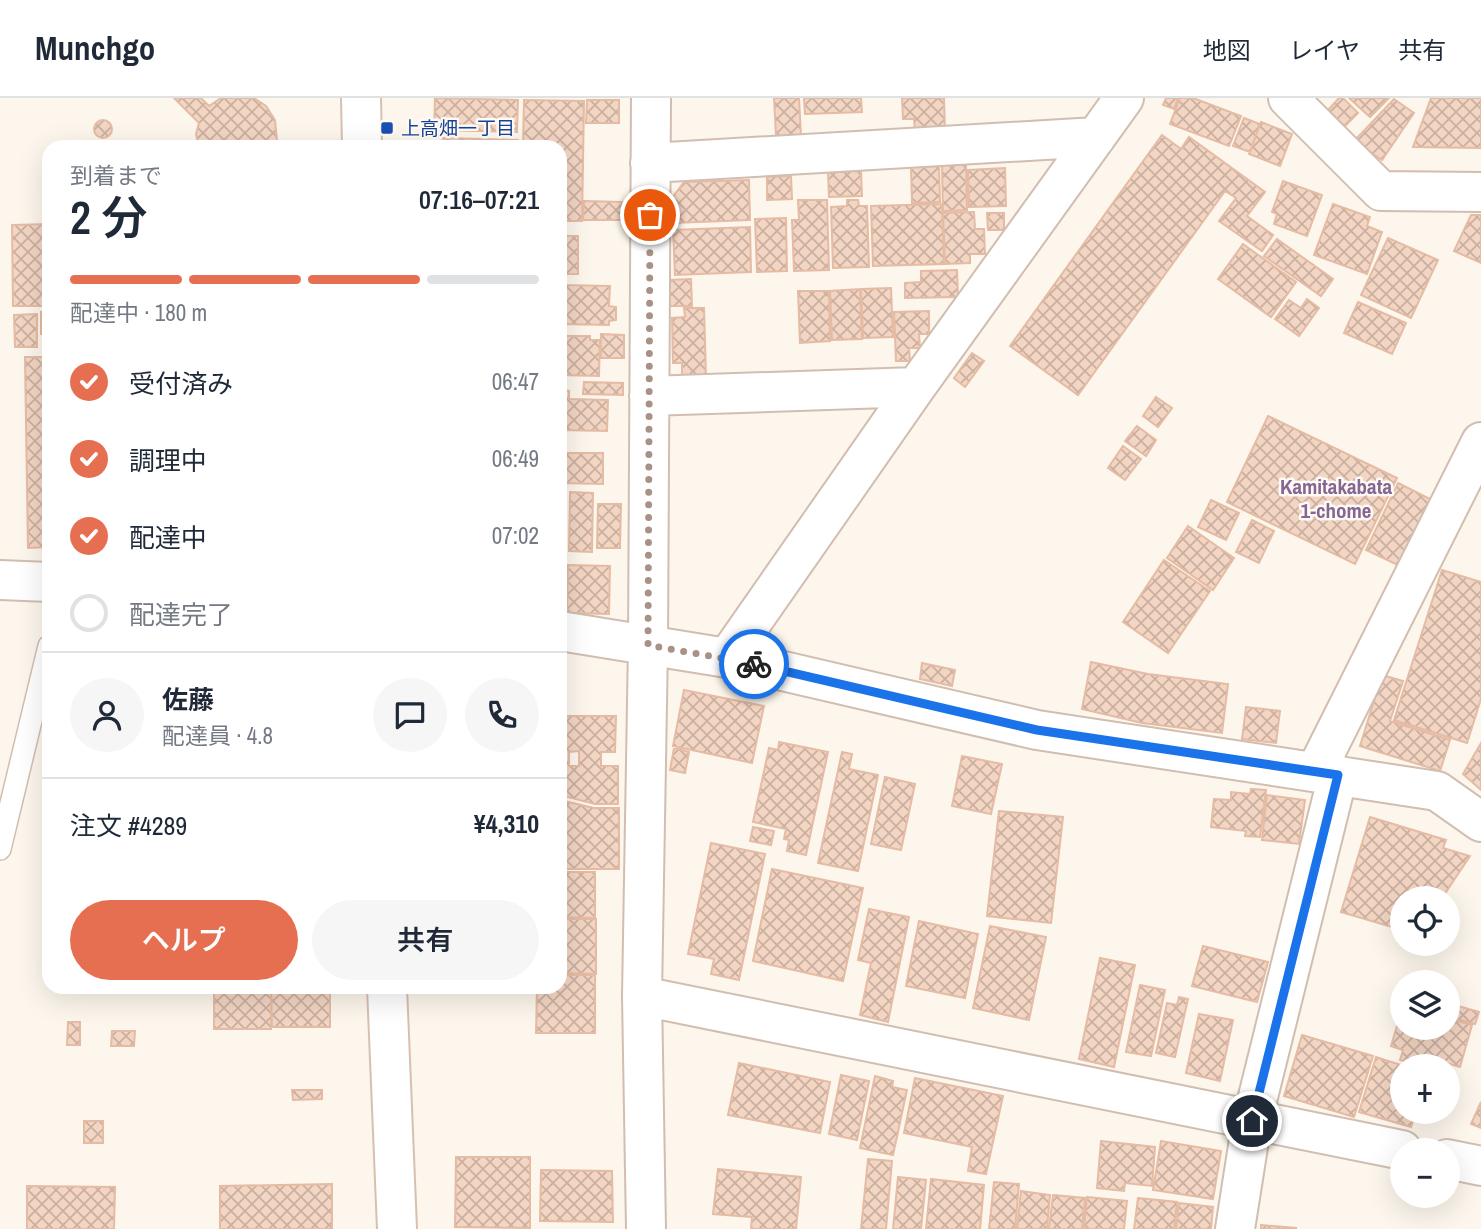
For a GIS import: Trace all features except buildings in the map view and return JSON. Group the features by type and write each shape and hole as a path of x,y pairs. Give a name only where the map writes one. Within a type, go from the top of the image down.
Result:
{"street":[{"path":"361,98 362,140"},
{"path":"646,1229 642,996 648,645 651,98"},
{"path":"727,658 916,387 1124,98"},
{"path":"1288,98 1381,191 1481,192"},
{"path":"650,163 1096,137"},
{"path":"649,396 916,387"},
{"path":"1235,1229 1252,1121 1327,773 1481,442"},
{"path":"0,580 42,582"},
{"path":"567,632 727,658 1037,730 1437,791 1481,822"},
{"path":"387,994 397,1229"},
{"path":"642,996 1390,1148"},
{"path":"1460,1162 1481,1166"}],"lane":[{"path":"0,849 42,675"}],"way so far":[{"path":"650,215 648,645 754,664"}],"place":[{"name":"上高畑一丁目","path":"387,128"}],"district":[{"name":"Kamitakabata 1-chome","path":"1336,498"}],"route":[{"path":"754,664 1037,730 1338,775 1252,1121"}]}
